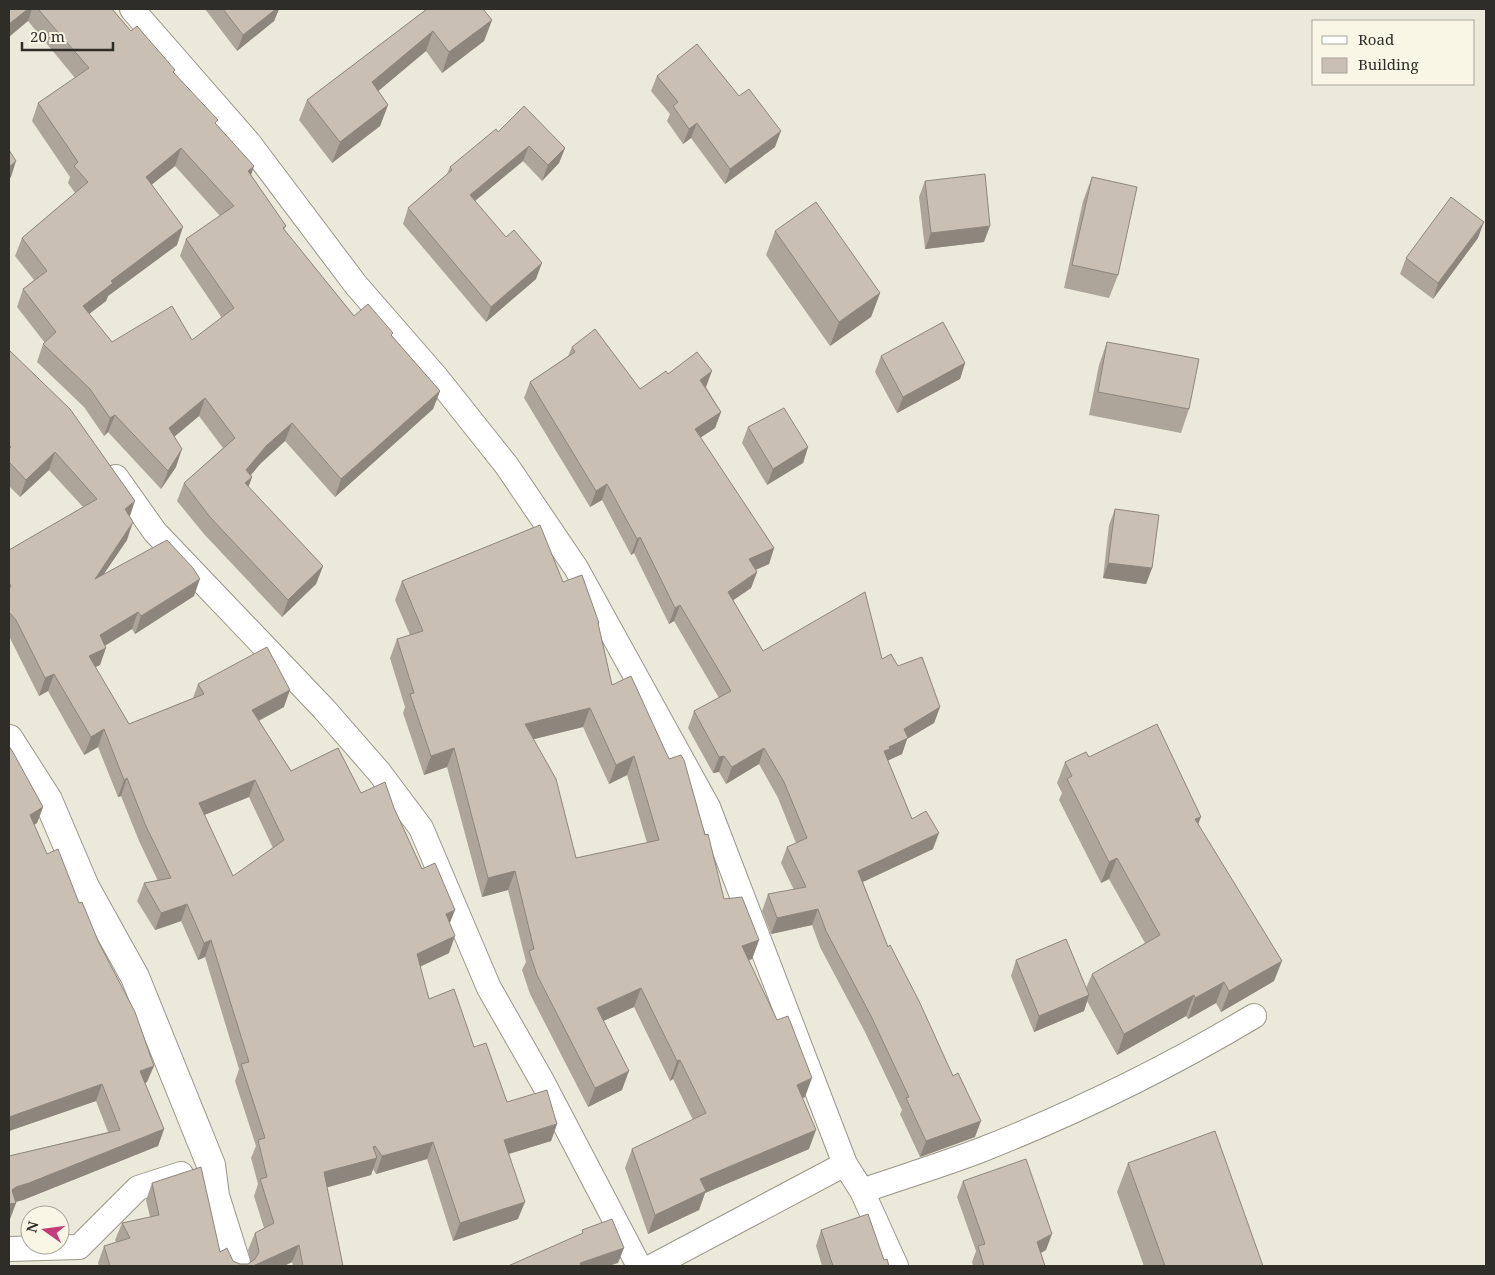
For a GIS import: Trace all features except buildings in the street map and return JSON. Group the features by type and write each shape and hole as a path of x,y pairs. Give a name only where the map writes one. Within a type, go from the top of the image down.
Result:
{"street":[{"path":"132,9 249,143 356,285 437,378 507,466 576,568 708,807 846,1164 862,1191 896,1266"},
{"path":"101,456 155,532 324,709 379,772 421,828 489,988 542,1081 639,1266"},
{"path":"9,739 48,800 85,886 135,977 210,1165 215,1196 237,1266"},
{"path":"862,1191 980,1150 1076,1110 1194,1052 1254,1016"},
{"path":"653,1266 846,1164"},
{"path":"9,1248 78,1246 138,1188 210,1165"}]}
